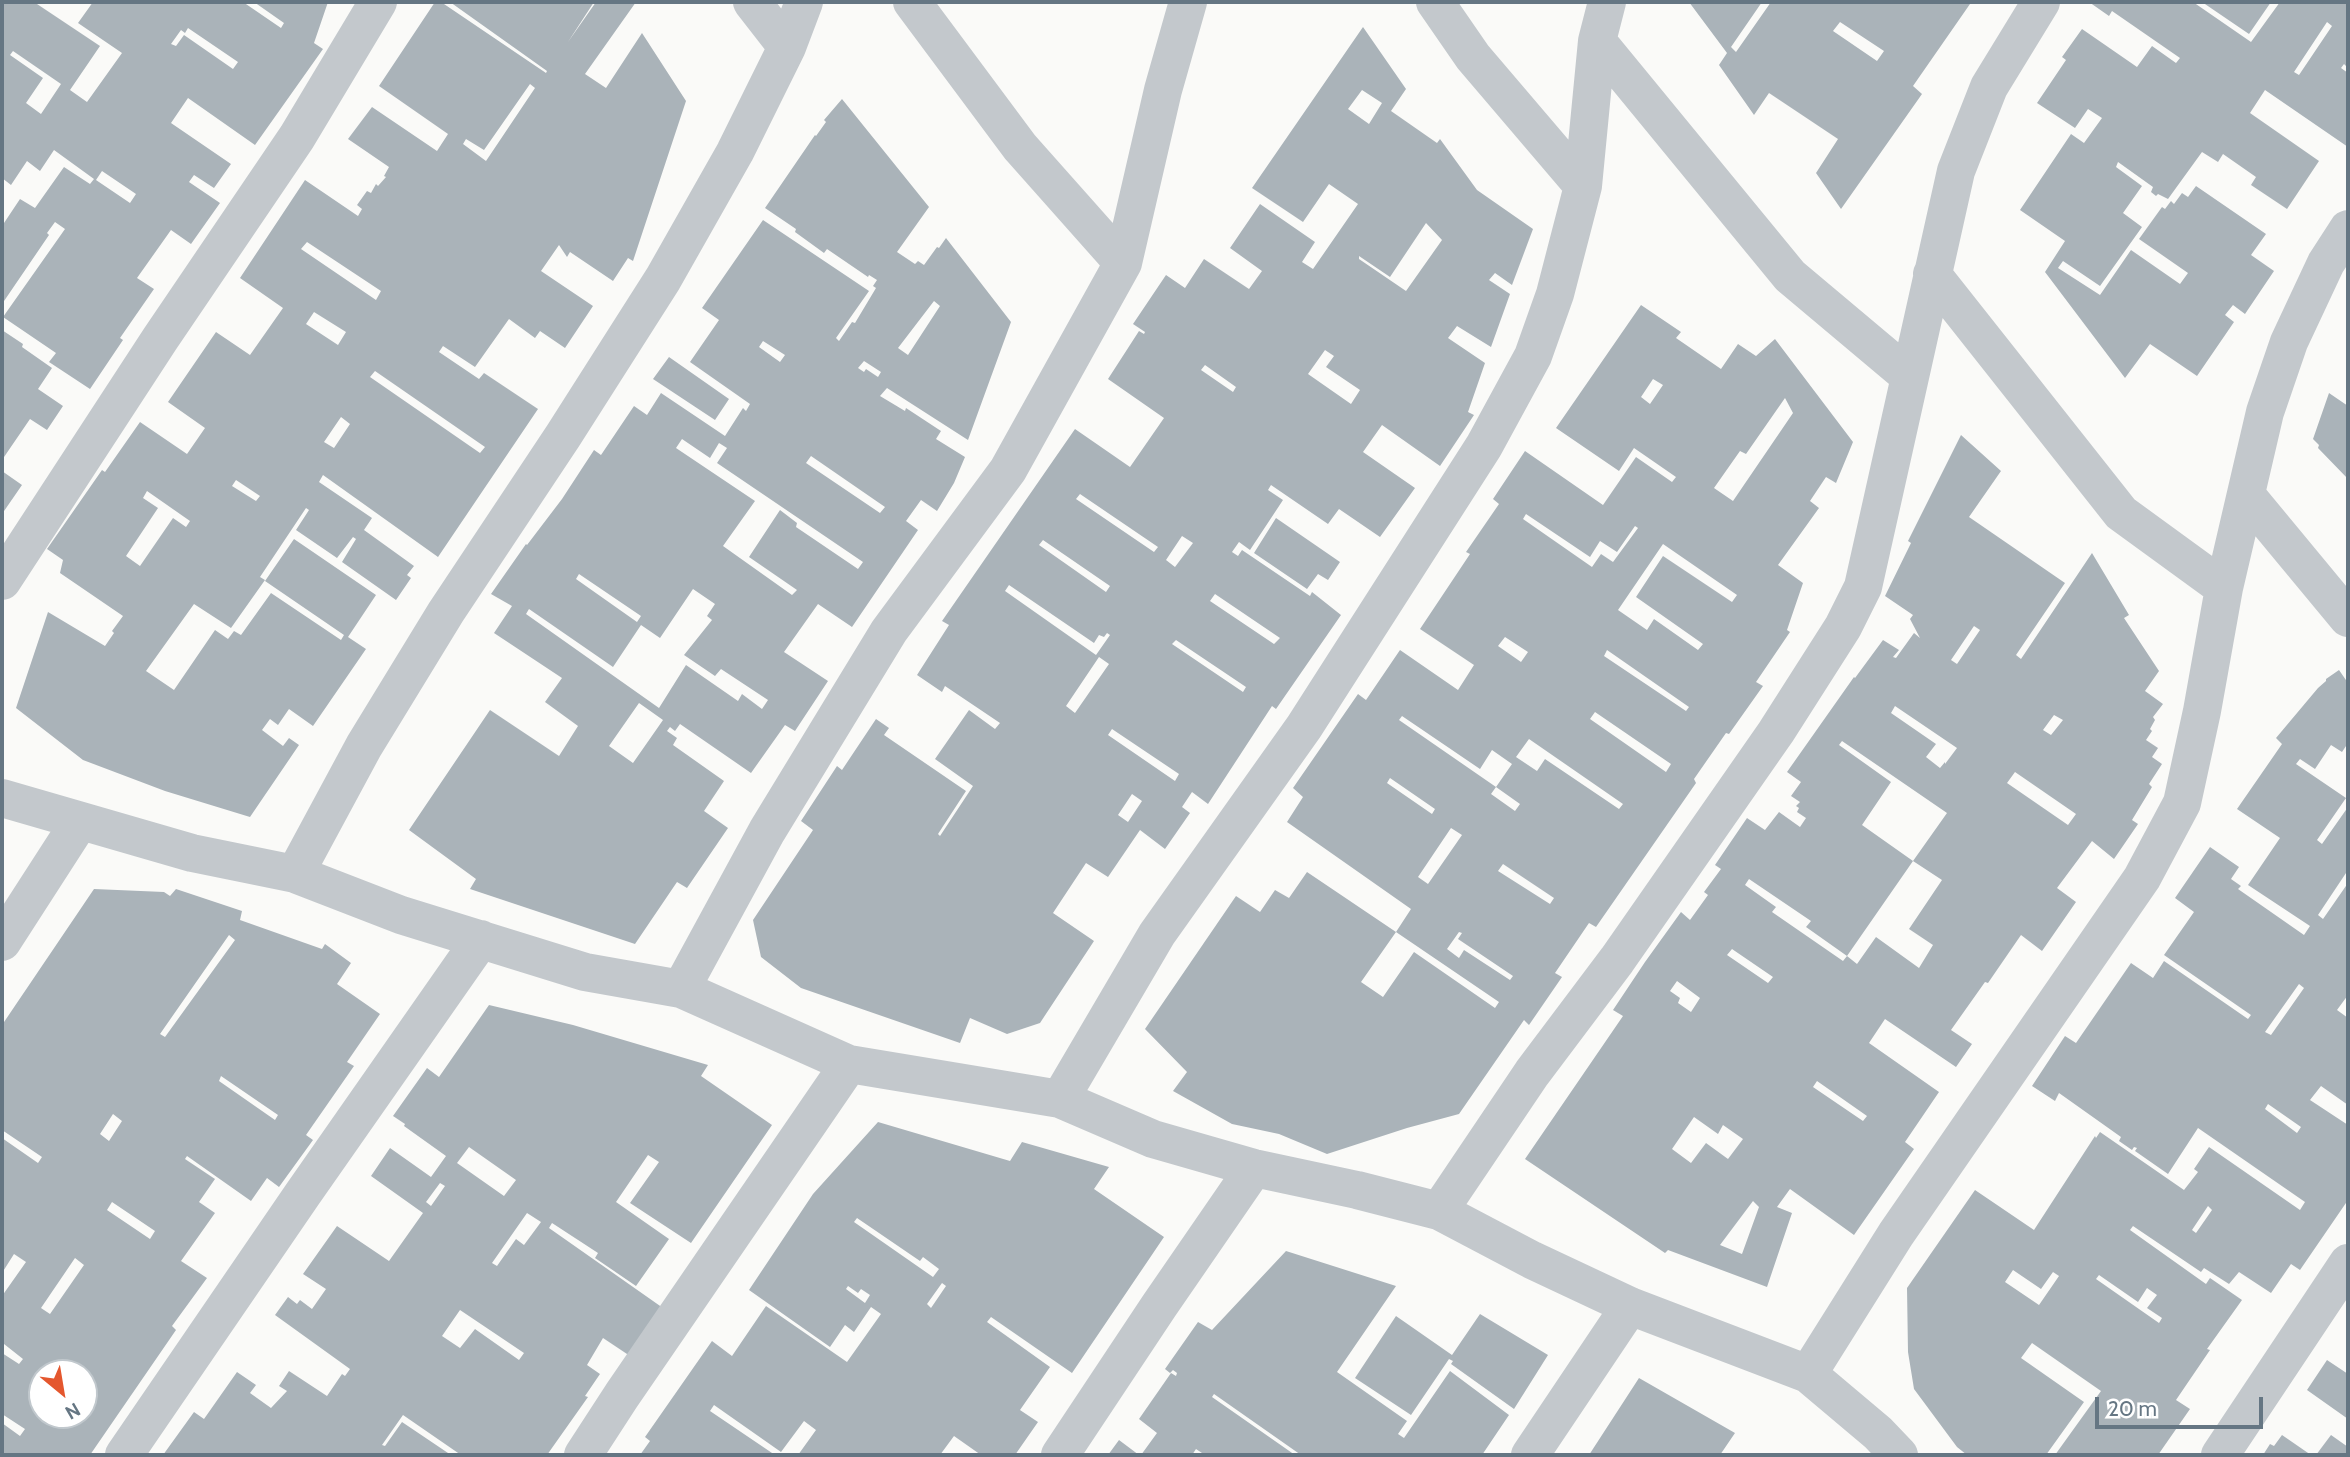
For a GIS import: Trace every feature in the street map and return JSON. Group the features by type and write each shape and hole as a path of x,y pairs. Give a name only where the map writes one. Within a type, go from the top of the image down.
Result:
{"street":[{"path":"2,581 297,137 378,2"},
{"path":"752,2 787,47"},
{"path":"295,874 365,746 446,612 663,279 735,152 787,47 804,2"},
{"path":"912,2 1020,147 1124,262"},
{"path":"681,989 767,831 889,631 1008,470 1124,262 1163,90 1188,2"},
{"path":"1435,2 1473,57 1583,186"},
{"path":"1060,1099 1157,934 1304,727 1485,446 1533,356 1555,294 1583,186 1597,41 1607,2"},
{"path":"1439,1211 1532,1073 1617,960 1776,732 1843,628 1863,587 1956,171 1990,87 2041,2"},
{"path":"1597,41 1790,276 1909,376"},
{"path":"1808,1374 1896,1234 2142,878 2182,803 2224,588 2265,412 2289,342 2326,262 2348,229"},
{"path":"1932,274 2121,513 2224,588"},
{"path":"2246,495 2348,618"},
{"path":"2,799 192,853 295,874 401,915 585,972 681,989 849,1064 1060,1099 1153,1139 1254,1168 1439,1211 1532,1260 1630,1306 1808,1374 1878,1433 1899,1455"},
{"path":"2,942 80,821"},
{"path":"124,1455 481,940"},
{"path":"583,1455 849,1064"},
{"path":"1060,1455 1254,1168"},
{"path":"2220,1455 2348,1263"},
{"path":"1530,1455 1630,1306"}],"building":[{"path":"2,2 34,2 100,46 70,90 87,102 122,53 78,23 93,2 243,2 281,28 284,23 254,2 328,2 314,43 323,49 255,145 188,98 171,123 231,164 214,188 194,175 189,182 220,203 191,244 171,230 137,278 154,289 120,338 123,340 90,389 49,362 56,353 3,317 65,229 55,222 2,304 2,226 20,199 35,208 64,167 90,184 94,179 54,150 40,171 27,161 11,185 2,178","holes":["188,28 238,62 233,69 184,35 176,46 171,44 181,30 185,33","13,51 61,84 41,114 26,103 43,78 10,55","102,171 136,194 130,203 96,180"]},
{"path":"435,2 445,2 444,4 546,73 547,71 450,2 594,2 568,42 596,2 636,2 585,74 606,88 642,33 686,101 633,261 628,258 613,281 570,252 567,257 559,245 541,271 593,306 565,348 540,331 535,338 509,319 475,367 443,346 439,352 479,379 484,373 538,409 438,557 323,475 319,482 372,518 364,530 414,566 407,575 411,578 396,600 342,562 356,539 353,537 337,558 296,530 309,510 306,508 260,577 265,580 231,628 194,604 146,671 174,690 215,630 228,639 234,631 241,635 271,593 341,640 344,635 265,581 294,539 376,595 348,637 366,649 313,726 289,709 278,725 270,719 262,730 283,746 289,738 299,745 250,817 165,791 83,760 16,708 48,612 105,646 114,633 112,631 123,616 60,573 63,560 47,549 102,470 105,472 140,422 187,454 205,428 168,402 216,332 250,355 283,308 240,278 305,180 358,216 362,209 357,205 367,191 371,193 376,184 378,186 386,177 384,176 389,167 348,139 372,107 437,151 448,134 379,86","holes":["530,84 535,88 486,161 463,144 466,139 484,150","307,242 381,291 376,300 301,249","314,312 346,332 338,345 306,324","375,371 485,447 480,453 370,377","341,417 350,424 334,448 324,442","236,480 260,496 256,501 232,486","147,491 190,521 186,527 173,518 140,566 126,556 158,508 143,498"]},
{"path":"1689,2 1762,2 1731,47 1736,52 1771,2 1970,4 1913,86 1922,94 1841,209 1816,173 1838,139 1769,93 1754,115 1719,65 1727,53","holes":["1840,22 1884,51 1877,61 1833,31"]},
{"path":"2089,2 2193,2 2251,42 2280,2 2348,2 2348,68 2344,64 2341,68 2348,73 2348,147 2265,90 2250,113 2319,161 2287,209 2251,185 2256,177 2223,154 2218,162 2202,152 2168,199 2158,194 2156,196 2151,192 2153,187 2118,162 2116,167 2142,186 2123,213 2142,227 2100,286 2063,261 2058,268 2100,295 2131,250 2180,284 2188,273 2139,239 2162,207 2165,209 2171,201 2174,204 2182,193 2188,197 2196,186 2266,234 2251,255 2274,271 2245,314 2233,305 2225,315 2234,322 2197,376 2150,344 2125,378 2045,272 2065,241 2020,210 2071,134 2084,143 2102,118 2088,109 2075,128 2037,103 2066,60 2062,57 2082,29 2137,67 2152,46 2176,63 2180,58 2112,11 2109,16","holes":["2327,22 2332,26 2299,75 2294,72"]},
{"path":"2202,2 2271,2 2249,34"},
{"path":"1363,27 1406,89 1391,111 1437,143 1440,139 1477,190 1533,229 1512,285 1495,273 1489,280 1510,294 1491,347 1457,326 1448,338 1485,363 1468,412 1474,415 1440,466 1382,425 1363,452 1415,488 1380,537 1339,509 1328,524 1271,485 1268,490 1283,500 1250,550 1239,542 1232,552 1238,556 1242,550 1310,596 1312,592 1341,615 1276,709 1272,706 1208,804 1192,792 1182,807 1190,813 1165,849 1140,830 1108,877 1086,863 1053,913 1094,941 1040,1023 1007,1034 970,1018 960,1043 801,988 761,957 753,920 813,830 801,821 837,766 842,770 876,719 889,728 884,735 966,791 938,834 940,836 973,786 935,759 969,710 995,729 1000,723 945,686 942,692 917,675 949,625 942,621 1075,429 1130,467 1164,418 1108,379 1139,331 1144,334 1145,332 1133,324 1166,275 1185,288 1204,259 1249,289 1262,271 1230,248 1260,204 1315,242 1302,262 1313,269 1358,204 1329,184 1303,222 1252,188","holes":["1362,90 1382,103 1369,124 1348,109","1426,223 1442,240 1406,291 1359,259 1359,256 1390,277","1325,350 1334,356 1326,367 1360,390 1351,404 1308,374","1205,365 1236,387 1233,392 1201,370","1080,494 1158,547 1154,552 1076,499","1182,536 1193,543 1175,567 1166,560","1043,540 1110,586 1106,592 1039,545","1009,585 1094,643 1099,635 1110,635 1096,655 1005,591","1215,594 1280,638 1274,644 1210,601","1176,640 1246,687 1243,692 1172,644","1099,657 1109,664 1075,713 1066,706","1112,729 1179,774 1175,781 1108,735","1132,794 1142,801 1128,822 1118,815"]},
{"path":"842,99 929,207 897,252 915,264 918,261 924,265 946,238 1011,322 968,440 887,388 880,396 905,411 906,408 941,431 936,439 965,457 954,483 937,511 921,500 906,521 918,530 852,627 818,604 784,652 828,681 795,731 785,725 751,773 680,724 675,731 670,727 667,731 677,738 673,745 724,781 704,811 728,828 687,888 677,882 635,944 470,889 476,879 409,830 490,710 559,756 578,726 545,702 562,678 494,633 512,606 491,594 562,499 594,450 601,455 634,406 647,415 661,393 725,436 743,408 746,411 750,404 690,362 719,320 702,308 763,220 869,291 836,338 839,341 852,322 855,323 876,288 873,286 877,280 869,275 868,277 827,249 824,253 795,232 796,229 765,208 826,122 824,120","holes":["934,301 940,306 908,355 898,348","763,341 785,355 780,362 759,347","864,361 881,372 878,377 866,369 864,372 858,368","682,439 710,458 719,443 727,448 717,463 863,562 858,569 796,527 797,523 780,510 749,557 797,590 792,595 723,546 755,501 676,448","811,456 885,507 880,513 806,463","579,574 641,616 637,622 576,579","693,589 715,604 707,616 712,620 684,655 715,676 721,669 768,700 762,709 742,694 738,701 686,665 659,708 526,614 529,609 613,667 641,625 660,638","639,703 663,720 633,763 609,746"]},
{"path":"1641,305 1681,332 1676,338 1721,369 1738,344 1756,356 1775,339 1853,442 1836,483 1826,477 1810,501 1819,508 1778,565 1803,583 1787,630 1790,632 1756,682 1763,686 1694,779 1696,783 1596,927 1589,923 1555,973 1562,977 1529,1025 1524,1020 1459,1114 1327,1154 1279,1134 1232,1124 1173,1091 1187,1072 1145,1029 1236,896 1260,912 1275,890 1289,898 1307,872 1396,932 1411,909 1287,822 1303,797 1293,788 1358,694 1366,700 1400,650 1458,690 1474,665 1420,629 1470,554 1466,552 1499,504 1493,499 1525,451 1603,505 1636,457 1672,482 1676,477 1634,448 1619,471 1556,428","holes":["1653,379 1663,385 1650,404 1641,397","1785,398 1793,413 1733,501 1714,488 1740,451 1746,454","1526,514 1590,557 1600,541 1617,552 1635,526 1638,528 1613,562 1601,554 1592,567 1523,519","1663,544 1737,595 1732,602 1663,556 1636,597 1703,644 1698,650 1654,619 1647,630 1618,610","1505,637 1528,652 1521,662 1498,646","1607,650 1689,707 1686,711 1604,656","1595,712 1671,764 1666,772 1590,719","1402,716 1480,769 1492,750 1512,764 1496,787 1399,720","1529,739 1623,804 1619,809 1545,759 1537,771 1516,757","1390,778 1435,809 1432,814 1387,783","1496,787 1520,804 1515,811 1491,794","1451,828 1462,835 1428,884 1418,877","1503,864 1554,898 1550,904 1498,871","1396,932 1499,1002 1495,1008 1414,952 1383,997 1361,982","1459,932 1462,933 1458,939 1513,976 1510,980 1464,950 1459,958 1447,949"]},
{"path":"2,330 52,368 38,389 63,406 47,430 30,419 2,460"},
{"path":"669,357 729,399 715,420 653,379"},
{"path":"2329,393 2348,406 2348,479 2318,448 2319,445 2313,439"},
{"path":"1961,435 2001,471 1969,517 2065,583 2016,655 2021,659 2092,553 2129,615 2124,618 2159,671 2145,691 2163,704 2153,717 2155,720 2150,729 2152,731 2146,740 2158,748 2152,757 2162,764 2132,820 2138,824 2114,859 2092,841 2057,888 2076,902 2042,951 2021,935 1951,1030 1972,1044 1956,1067 1885,1019 1869,1043 1939,1092 1905,1142 1914,1149 1854,1235 1790,1189 1777,1207 1792,1213 1767,1287 1668,1250 1665,1253 1525,1159 1623,1016 1613,1010 1645,962 1681,912 1690,920 1708,895 1704,892 1721,869 1715,865 1747,818 1765,830 1779,812 1800,827 1806,818 1797,812 1799,808 1796,806 1800,802 1791,796 1801,782 1787,772 1883,640 1899,650 1893,657 1896,658 1914,633 1920,638 1910,619 1913,615 1885,596 1911,543 1908,541","holes":["1974,626 1980,630 1957,664 1951,660","1895,706 1957,748 1940,768 1926,757 1936,744 1891,713","2054,715 2063,720 2051,735 2043,730","1842,741 1947,813 1913,861 1862,825 1891,782 1839,745","2015,772 2076,814 2068,825 2007,783","1913,861 1942,880 1909,929 1933,945 1919,968 1876,937 1857,964 1847,956","1749,879 1811,921 1806,927 1847,956 1843,961 1772,912 1776,907 1745,885","1732,949 1773,977 1768,983 1727,955","1677,981 1700,998 1691,1012 1678,1003 1680,998 1670,991","1817,1081 1867,1116 1863,1121 1813,1087","1694,1117 1718,1134 1723,1125 1743,1139 1728,1159 1706,1143 1691,1163 1672,1149","1753,1201 1759,1207 1742,1254 1720,1245"]},
{"path":"2,471 22,485 2,514"},
{"path":"1276,518 1340,562 1328,580 1318,574 1307,589 1254,553"},
{"path":"2339,670 2348,683 2348,743 2342,752 2331,745 2315,769 2300,759 2296,764 2346,798 2317,840 2322,844 2348,807 2348,870 2318,915 2323,919 2348,883 2348,995 2337,1010 2348,1018 2348,1105 2321,1086 2310,1100 2348,1125 2348,1200 2300,1270 2291,1264 2271,1293 2239,1272 2229,1284 2204,1268 2201,1272 2133,1226 2130,1230 2206,1284 2210,1278 2242,1300 2207,1349 2210,1350 2176,1400 2190,1409 2158,1455 2055,1455 2101,1391 2032,1343 2021,1358 2084,1402 2046,1455 1967,1455 1957,1447 1914,1389 1908,1352 1907,1288 1975,1190 2034,1230 2100,1132 2184,1190 2198,1172 2194,1169 2209,1147 2300,1210 2305,1202 2198,1128 2168,1174 2135,1151 2137,1148 2132,1150 2119,1141 2121,1137 2059,1093 2055,1101 2032,1086 2065,1036 2076,1043 2131,963 2153,978 2164,961 2248,1019 2251,1015 2164,955 2194,912 2175,898 2210,847 2239,867 2231,879 2241,886 2238,889 2304,935 2310,926 2248,885 2280,838 2237,809 2282,744 2276,738 2326,679","holes":["2299,984 2304,988 2271,1035 2265,1032","2268,1104 2301,1127 2297,1133 2265,1109","2208,1206 2212,1210 2196,1233 2192,1230","2013,1270 2041,1289 2053,1272 2059,1276 2039,1305 2005,1282","2099,1275 2138,1302 2147,1288 2157,1295 2147,1308 2162,1318 2159,1323 2096,1279"]},
{"path":"94,889 164,892 170,896 176,889 242,911 240,920 322,949 325,944 351,963 337,984 380,1014 347,1062 354,1066 306,1135 313,1140 279,1187 267,1178 251,1201 187,1156 185,1159 215,1179 199,1202 215,1213 181,1261 207,1278 172,1326 176,1330 90,1455 2,1455 2,1423 20,1436 25,1429 2,1414 2,1353 19,1364 23,1359 4,1344 2,1348 2,1296 26,1262 14,1254 2,1273 2,1138 38,1163 42,1157 2,1130 2,1025","holes":["229,935 235,940 165,1037 160,1034","221,1076 278,1115 275,1120 219,1081","113,1114 122,1121 109,1141 100,1134","112,1202 155,1231 150,1239 107,1210","75,1258 84,1265 50,1314 41,1308"]},
{"path":"489,1005 573,1025 708,1065 701,1076 772,1125 691,1243 630,1203 659,1162 648,1155 616,1202 669,1239 636,1286 595,1258 598,1253 552,1223 549,1228 663,1308 630,1356 603,1338 587,1365 600,1374 585,1396 588,1397 547,1455 461,1455 403,1415 382,1445 385,1446 402,1422 451,1455 163,1455 194,1412 204,1419 237,1372 256,1385 250,1393 271,1408 287,1391 279,1386 289,1371 327,1396 342,1374 345,1376 350,1369 275,1315 288,1297 297,1304 300,1300 312,1309 326,1289 303,1274 337,1226 389,1261 423,1213 371,1176 390,1148 431,1177 446,1156 393,1116 427,1068 439,1077","holes":["469,1147 516,1180 504,1196 457,1163","440,1183 445,1186 431,1206 426,1202","527,1213 541,1222 524,1245 516,1239 497,1266 492,1263","460,1310 524,1353 519,1360 475,1329 460,1348 442,1336"]},
{"path":"878,1122 1010,1161 1022,1142 1109,1167 1094,1189 1164,1237 1072,1373 991,1317 987,1322 1050,1367 1020,1410 1038,1422 1015,1455 981,1455 954,1436 940,1455 798,1455 816,1430 804,1421 781,1452 714,1405 710,1411 775,1455 640,1455 650,1441 645,1437 712,1341 732,1356 766,1306 847,1362 881,1314 871,1307 854,1332 845,1325 830,1347 749,1290 813,1194","holes":["857,1218 920,1261 923,1257 939,1269 933,1277 854,1222","942,1283 946,1286 931,1308 927,1304","848,1286 858,1293 861,1289 870,1295 865,1303 846,1289"]},
{"path":"1286,1251 1396,1286 1337,1372 1407,1421 1398,1434 1404,1438 1450,1371 1509,1415 1482,1455 1301,1455 1214,1394 1212,1397 1295,1455 1205,1455 1196,1449 1192,1455 1141,1455 1157,1433 1139,1419 1171,1373 1176,1376 1177,1373 1173,1370 1170,1373 1165,1369 1198,1322 1212,1330"},
{"path":"1480,1314 1548,1355 1514,1409 1451,1364 1453,1361 1449,1359 1411,1415 1355,1378 1396,1316 1452,1355"},
{"path":"2327,1360 2348,1374 2348,1419 2307,1390"},
{"path":"1639,1378 1735,1433 1720,1455 1589,1455"},
{"path":"2282,1435 2311,1455 2263,1455 2270,1444 2274,1446"},
{"path":"2331,1435 2348,1447 2348,1455 2316,1455"},
{"path":"1119,1440 1139,1455 1108,1455"}]}
